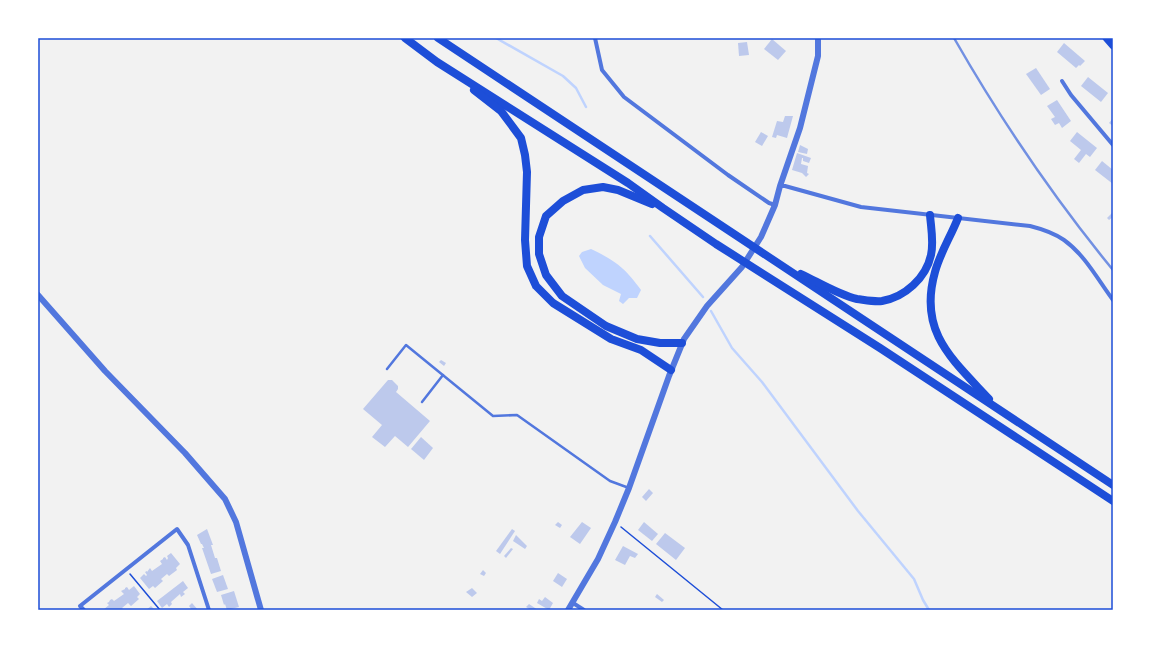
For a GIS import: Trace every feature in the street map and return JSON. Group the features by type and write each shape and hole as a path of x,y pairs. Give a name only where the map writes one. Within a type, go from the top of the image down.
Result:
{"highway":[{"path":"405,38 501,111 521,138 527,172 525,240 527,266 536,286 553,303 605,336 641,350 671,370"},
{"path":"438,38 1113,485"},
{"path":"438,62 628,183 716,244 880,348 1113,501"},
{"path":"663,208 618,190 603,187 583,190 563,201 546,216 539,237 539,254 546,275 562,296 606,326 637,339 660,343 682,343"},
{"path":"775,261 851,297 881,301 893,298 913,285 927,269 931,254 932,241 930,215"},
{"path":"958,218 935,271 930,299 932,314 940,342 947,353 997,408"}],"main road":[{"path":"1106,38 1113,46"}],"street":[{"path":"596,38 602,70 624,97 728,175 775,205"},
{"path":"568,610 598,559 630,488 671,370 682,343 707,306 742,267 761,237 775,205 800,128 818,56 818,38"},
{"path":"1062,81 1071,95 1113,145"},
{"path":"780,186 785,186 861,208 1030,226 1047,231 1068,243 1082,257 1113,300"},
{"path":"38,295 105,371 185,453 225,499 236,522 261,610"},
{"path":"84,610 80,606 177,529 188,546 209,610"},
{"path":"572,603 584,610"}],"lane":[{"path":"387,369 406,345 493,416 517,415 610,482 630,488"},
{"path":"422,402 443,375"}],"path":[{"path":"615,522 723,610"},
{"path":"126,569 160,610"}],"water":[{"path":"591,249 614,261 630,276 641,290 637,298 629,298 623,304 619,301 621,294 603,285 585,268 579,256 582,252"}],"building":[{"path":"772,39 786,51 778,60 764,49"},
{"path":"747,42 749,55 739,56 738,43"},
{"path":"1064,43 1085,61 1080,66 1079,65 1076,68 1057,52"},
{"path":"1036,68 1050,89 1041,95 1026,74"},
{"path":"1088,77 1108,93 1101,102 1081,86"},
{"path":"1057,100 1071,121 1062,128 1059,123 1055,125 1051,119 1055,117 1047,106"},
{"path":"785,116 793,116 787,138 777,135 776,138 772,137 777,121 783,122"},
{"path":"1113,118 1113,126 1109,123"},
{"path":"761,132 768,136 762,146 755,142"},
{"path":"1077,132 1097,148 1090,157 1086,154 1079,163 1074,159 1081,150 1070,141"},
{"path":"800,145 808,149 807,154 798,152"},
{"path":"797,153 811,158 809,163 803,161 802,158 801,164 808,166 807,173 809,174 806,177 802,173 792,170"},
{"path":"1102,161 1113,170 1113,184 1095,170"},
{"path":"1112,213 1113,217 1109,220 1107,218"},
{"path":"441,360 446,363 444,366 439,362"},
{"path":"388,380 392,380 398,386 396,392 430,421 408,447 395,436 385,447 372,437 382,425 363,409"},
{"path":"421,437 433,448 424,460 411,449"},
{"path":"649,489 653,493 646,501 642,497"},
{"path":"558,522 562,525 560,528 555,525"},
{"path":"582,522 591,528 580,544 570,537"},
{"path":"644,522 658,534 652,541 638,530"},
{"path":"207,529 213,545 211,545 215,558 217,558 221,571 211,574 202,548 204,548 197,535"},
{"path":"512,529 515,531 500,554 496,551"},
{"path":"665,533 685,548 676,560 656,544"},
{"path":"516,535 527,546 525,549 513,541"},
{"path":"623,546 638,554 635,558 630,556 625,565 615,560"},
{"path":"511,548 513,549 506,558 504,556"},
{"path":"171,553 180,564 176,568 177,570 169,576 167,574 161,579 163,581 155,588 153,586 149,589 140,578 144,574 146,576 147,575 145,572 147,572 150,568 152,571 162,564 160,561 163,558 165,557 167,560 167,556"},
{"path":"483,570 486,573 484,576 480,574"},
{"path":"558,573 567,579 562,587 553,581"},
{"path":"223,575 228,589 217,592 212,579"},
{"path":"183,581 188,588 183,592 185,594 181,597 180,594 171,602 172,604 169,607 167,604 162,608 157,601"},
{"path":"134,586 140,594 137,597 139,599 131,606 128,603 122,608 124,610 103,610 109,605 107,603 110,600 112,599 114,601 124,594 121,591 127,587 129,590"},
{"path":"472,588 477,593 472,597 466,592"},
{"path":"234,591 239,607 227,610 221,595"},
{"path":"657,594 664,600 662,602 655,597"},
{"path":"545,597 553,603 549,610 537,603 539,599 542,601"},
{"path":"192,603 198,610 192,610 189,606"},
{"path":"529,604 538,610 531,610 526,607"},
{"path":"151,606 155,610 146,610"}],"waterway":[{"path":"496,38 563,76 576,88 586,107"},
{"path":"650,236 703,297"},
{"path":"711,311 732,348 762,382 858,511 914,579 929,610"}],"railway":[{"path":"954,38 1009,128 1069,214 1113,270"}]}
